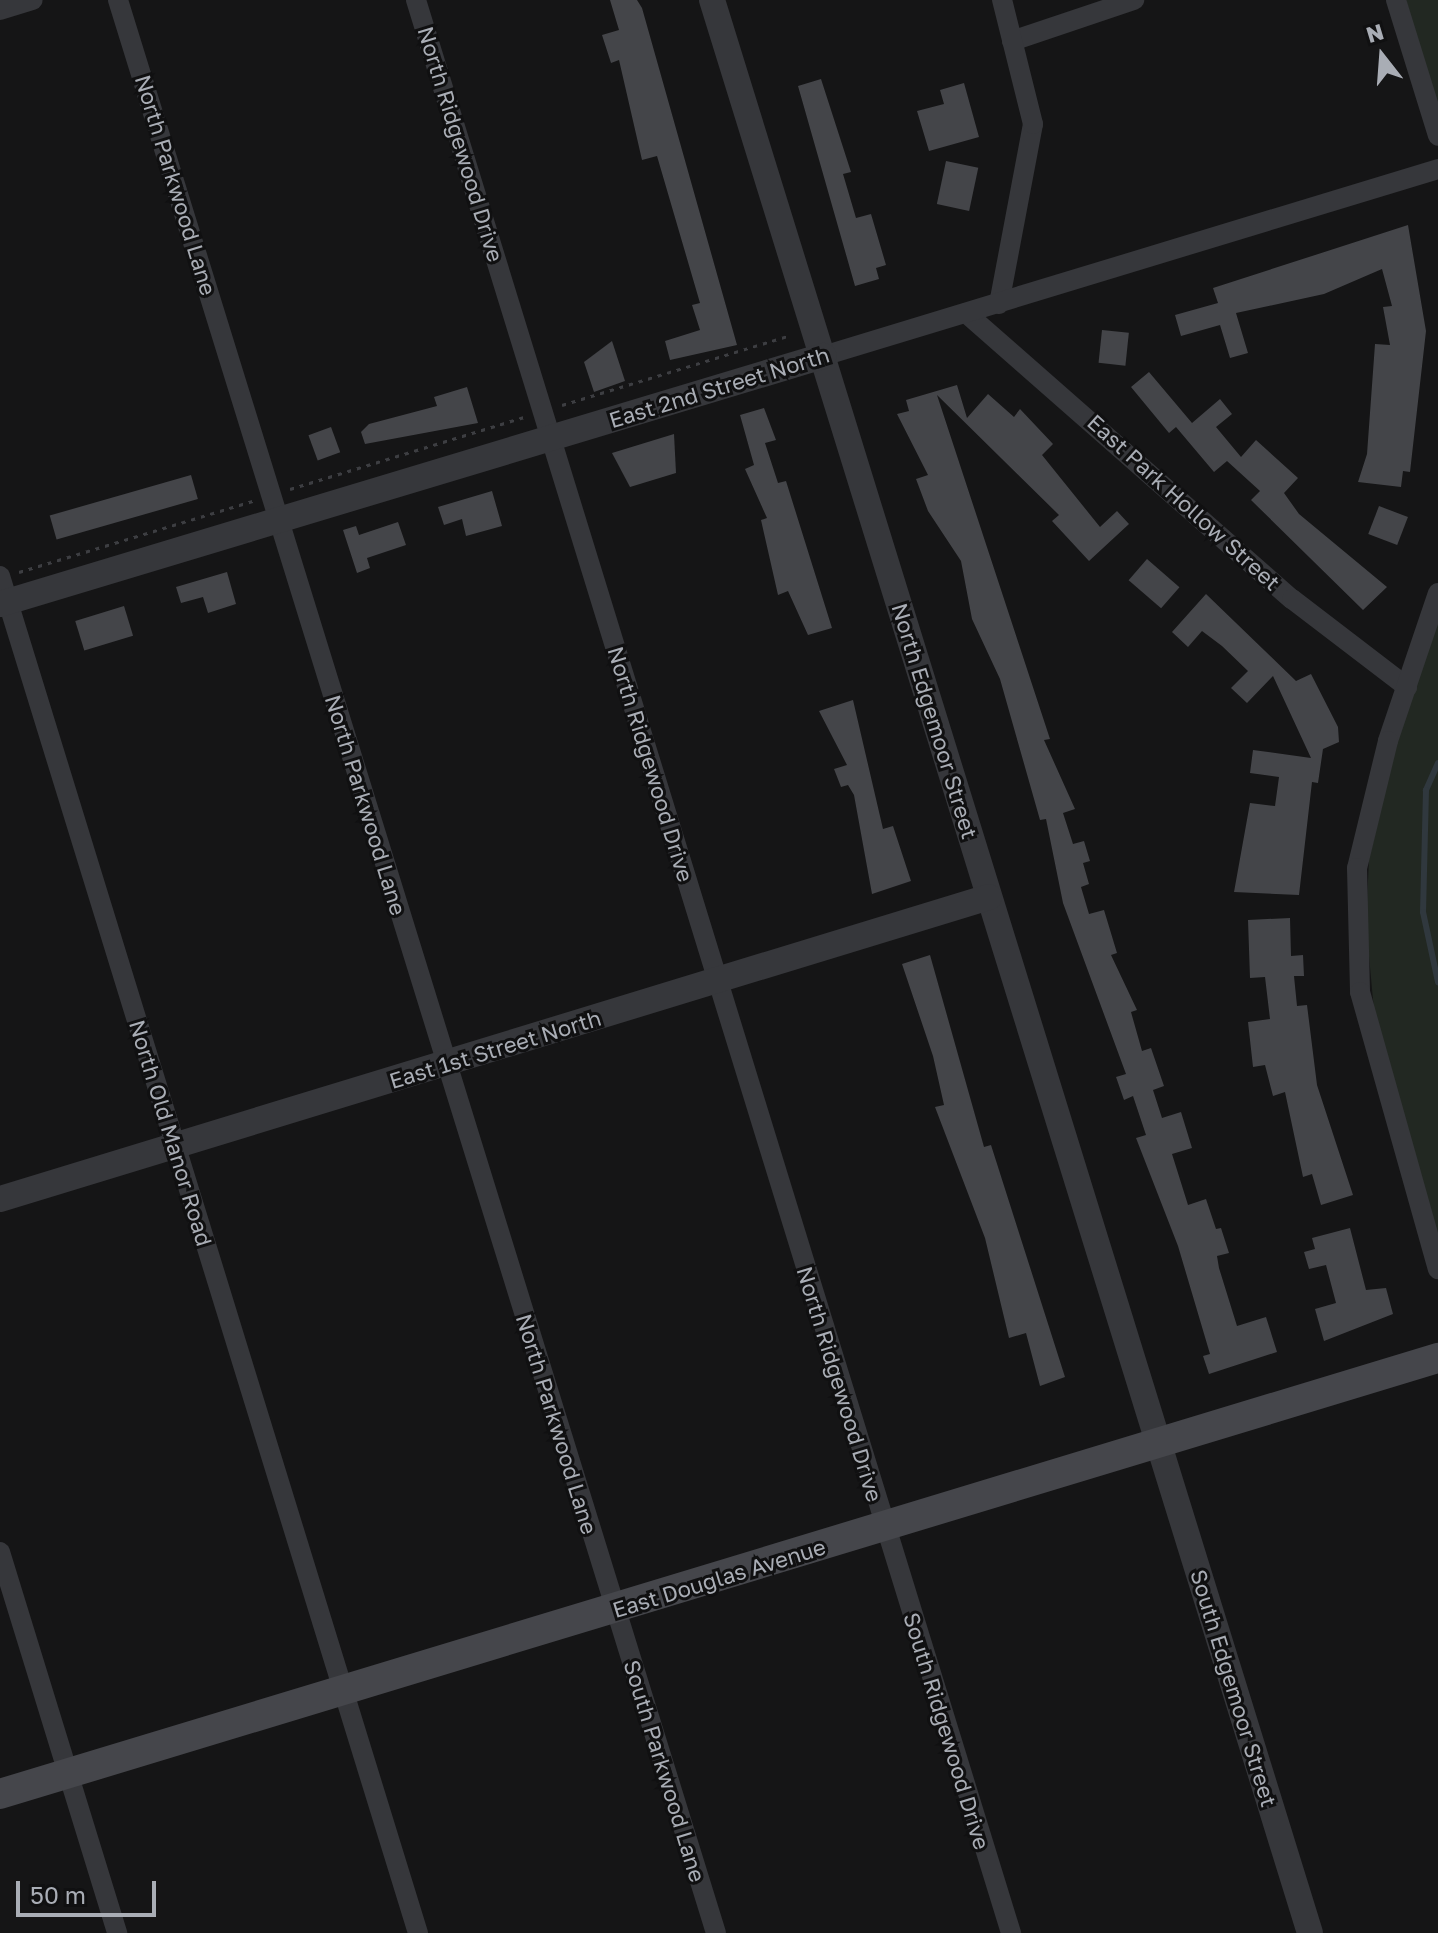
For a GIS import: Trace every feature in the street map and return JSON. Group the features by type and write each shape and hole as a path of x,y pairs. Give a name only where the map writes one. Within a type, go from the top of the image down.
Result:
{"main road":[{"name":"East Douglas Avenue","path":"0,1794 1438,1359"}],"street":[{"path":"0,10 32,0"},
{"name":"North Parkwood Lane","path":"118,0 615,1609"},
{"name":"North Ridgewood Drive","path":"416,0 884,1528"},
{"name":"North Edgemoor Street","path":"712,0 1158,1443"},
{"path":"999,304 1033,124 1002,0"},
{"path":"1012,41 1134,0"},
{"path":"1396,0 1438,136"},
{"name":"East 2nd Street North","path":"2,590 275,507 551,437 1438,169"},
{"name":"East Park Hollow Street","path":"966,313 1292,599 1407,687"},
{"name":"North Old Manor Road","path":"2,590 418,1933"},
{"path":"1438,593 1407,687 1357,868 1360,992 1438,1269"},
{"name":"East 1st Street North","path":"0,1199 989,897"},
{"name":"South Edgemoor Street","path":"1158,1443 1310,1933"},
{"name":"South Ridgewood Drive","path":"884,1528 1011,1933"},
{"path":"0,1552 117,1933"},
{"name":"South Parkwood Lane","path":"615,1609 716,1933"}],"path":[{"path":"2,590 275,507 543,411 791,335"}],"shaded area":[{"path":"1406,0 1438,0 1438,110"},
{"path":"1438,622 1438,1241 1375,1021 1366,924 1369,859 1398,737"}],"building":[{"path":"610,0 637,0 642,8 737,345 670,360 665,341 700,330 692,305 700,303 657,156 642,160 619,60 611,63 602,35 619,30"},
{"path":"821,79 851,172 843,174 856,218 871,214 886,265 876,268 879,279 855,286 798,86"},
{"path":"964,83 979,137 929,151 917,111 944,104 940,90"},
{"path":"946,161 978,168 969,211 937,204"},
{"path":"1408,225 1426,331 1410,472 1403,471 1401,487 1358,482 1367,454 1375,344 1390,345 1383,307 1392,306 1382,269 1324,294 1236,313 1248,353 1230,358 1220,325 1181,336 1175,315 1218,303 1213,288"},
{"path":"1102,330 1129,333 1125,366 1099,363"},
{"path":"612,341 625,381 594,392 584,362"},
{"path":"1149,372 1192,423 1220,399 1232,414 1216,427 1241,457 1256,440 1298,478 1284,493 1299,514 1387,587 1363,610 1251,500 1260,491 1227,461 1214,472 1176,427 1169,433 1131,387"},
{"path":"957,385 967,418 988,394 1014,417 1020,409 1053,444 1042,455 1100,527 1117,511 1129,524 1089,561 1052,521 1059,515 937,395 1050,739 1044,740 1075,809 1063,813 1073,844 1084,841 1090,861 1083,863 1089,884 1081,887 1089,914 1104,910 1117,953 1111,955 1137,1010 1131,1012 1142,1051 1151,1048 1164,1086 1153,1090 1162,1118 1181,1112 1192,1148 1172,1154 1188,1205 1206,1199 1216,1229 1221,1228 1229,1253 1217,1256 1237,1326 1266,1317 1277,1352 1209,1374 1203,1356 1210,1354 1178,1246 1136,1138 1146,1135 1133,1096 1124,1100 1116,1077 1126,1074 1063,903 1046,819 1040,820 1000,679 972,619 961,561 928,511 916,479 928,475 897,414 909,411 906,400"},
{"path":"467,387 478,423 365,444 361,432 369,424 437,406 434,397"},
{"path":"764,408 776,440 765,443 778,483 786,481 832,628 808,635 788,591 778,595 761,520 767,518 745,469 754,465 740,415"},
{"path":"331,427 340,452 318,461 308,435"},
{"path":"674,434 676,473 630,487 612,453"},
{"path":"191,475 198,499 57,540 50,516"},
{"path":"492,491 502,526 466,536 462,519 444,525 438,507"},
{"path":"1379,506 1408,517 1397,545 1368,534"},
{"path":"398,522 406,545 367,558 370,568 357,573 343,530 356,526 359,535"},
{"path":"1147,559 1179,587 1161,608 1129,580"},
{"path":"227,572 236,604 208,613 203,597 181,603 176,587"},
{"path":"1206,594 1296,681 1311,674 1338,727 1339,742 1323,749 1318,783 1312,782 1299,895 1234,892 1250,803 1275,806 1279,777 1250,773 1253,750 1311,758 1273,676 1247,703 1231,688 1248,671 1222,646 1202,631 1188,647 1172,632"},
{"path":"124,606 133,636 84,651 75,621"},
{"path":"853,700 883,829 893,826 911,881 872,894 854,795 848,785 841,787 834,769 847,765 819,711"},
{"path":"1290,918 1291,956 1303,955 1304,976 1294,976 1297,1006 1307,1005 1317,1085 1353,1195 1321,1205 1312,1174 1303,1177 1285,1092 1273,1096 1265,1065 1253,1067 1248,1022 1270,1019 1265,977 1250,978 1248,920"},
{"path":"930,955 984,1147 991,1145 1065,1377 1040,1386 1026,1333 1009,1338 985,1238 935,1107 944,1105 933,1056 902,964"},
{"path":"1350,1228 1366,1290 1386,1288 1393,1314 1324,1341 1315,1309 1336,1303 1326,1265 1309,1269 1304,1252 1315,1249 1312,1238"}],"waterway":[{"path":"1438,763 1426,790 1423,912 1438,982"}]}
